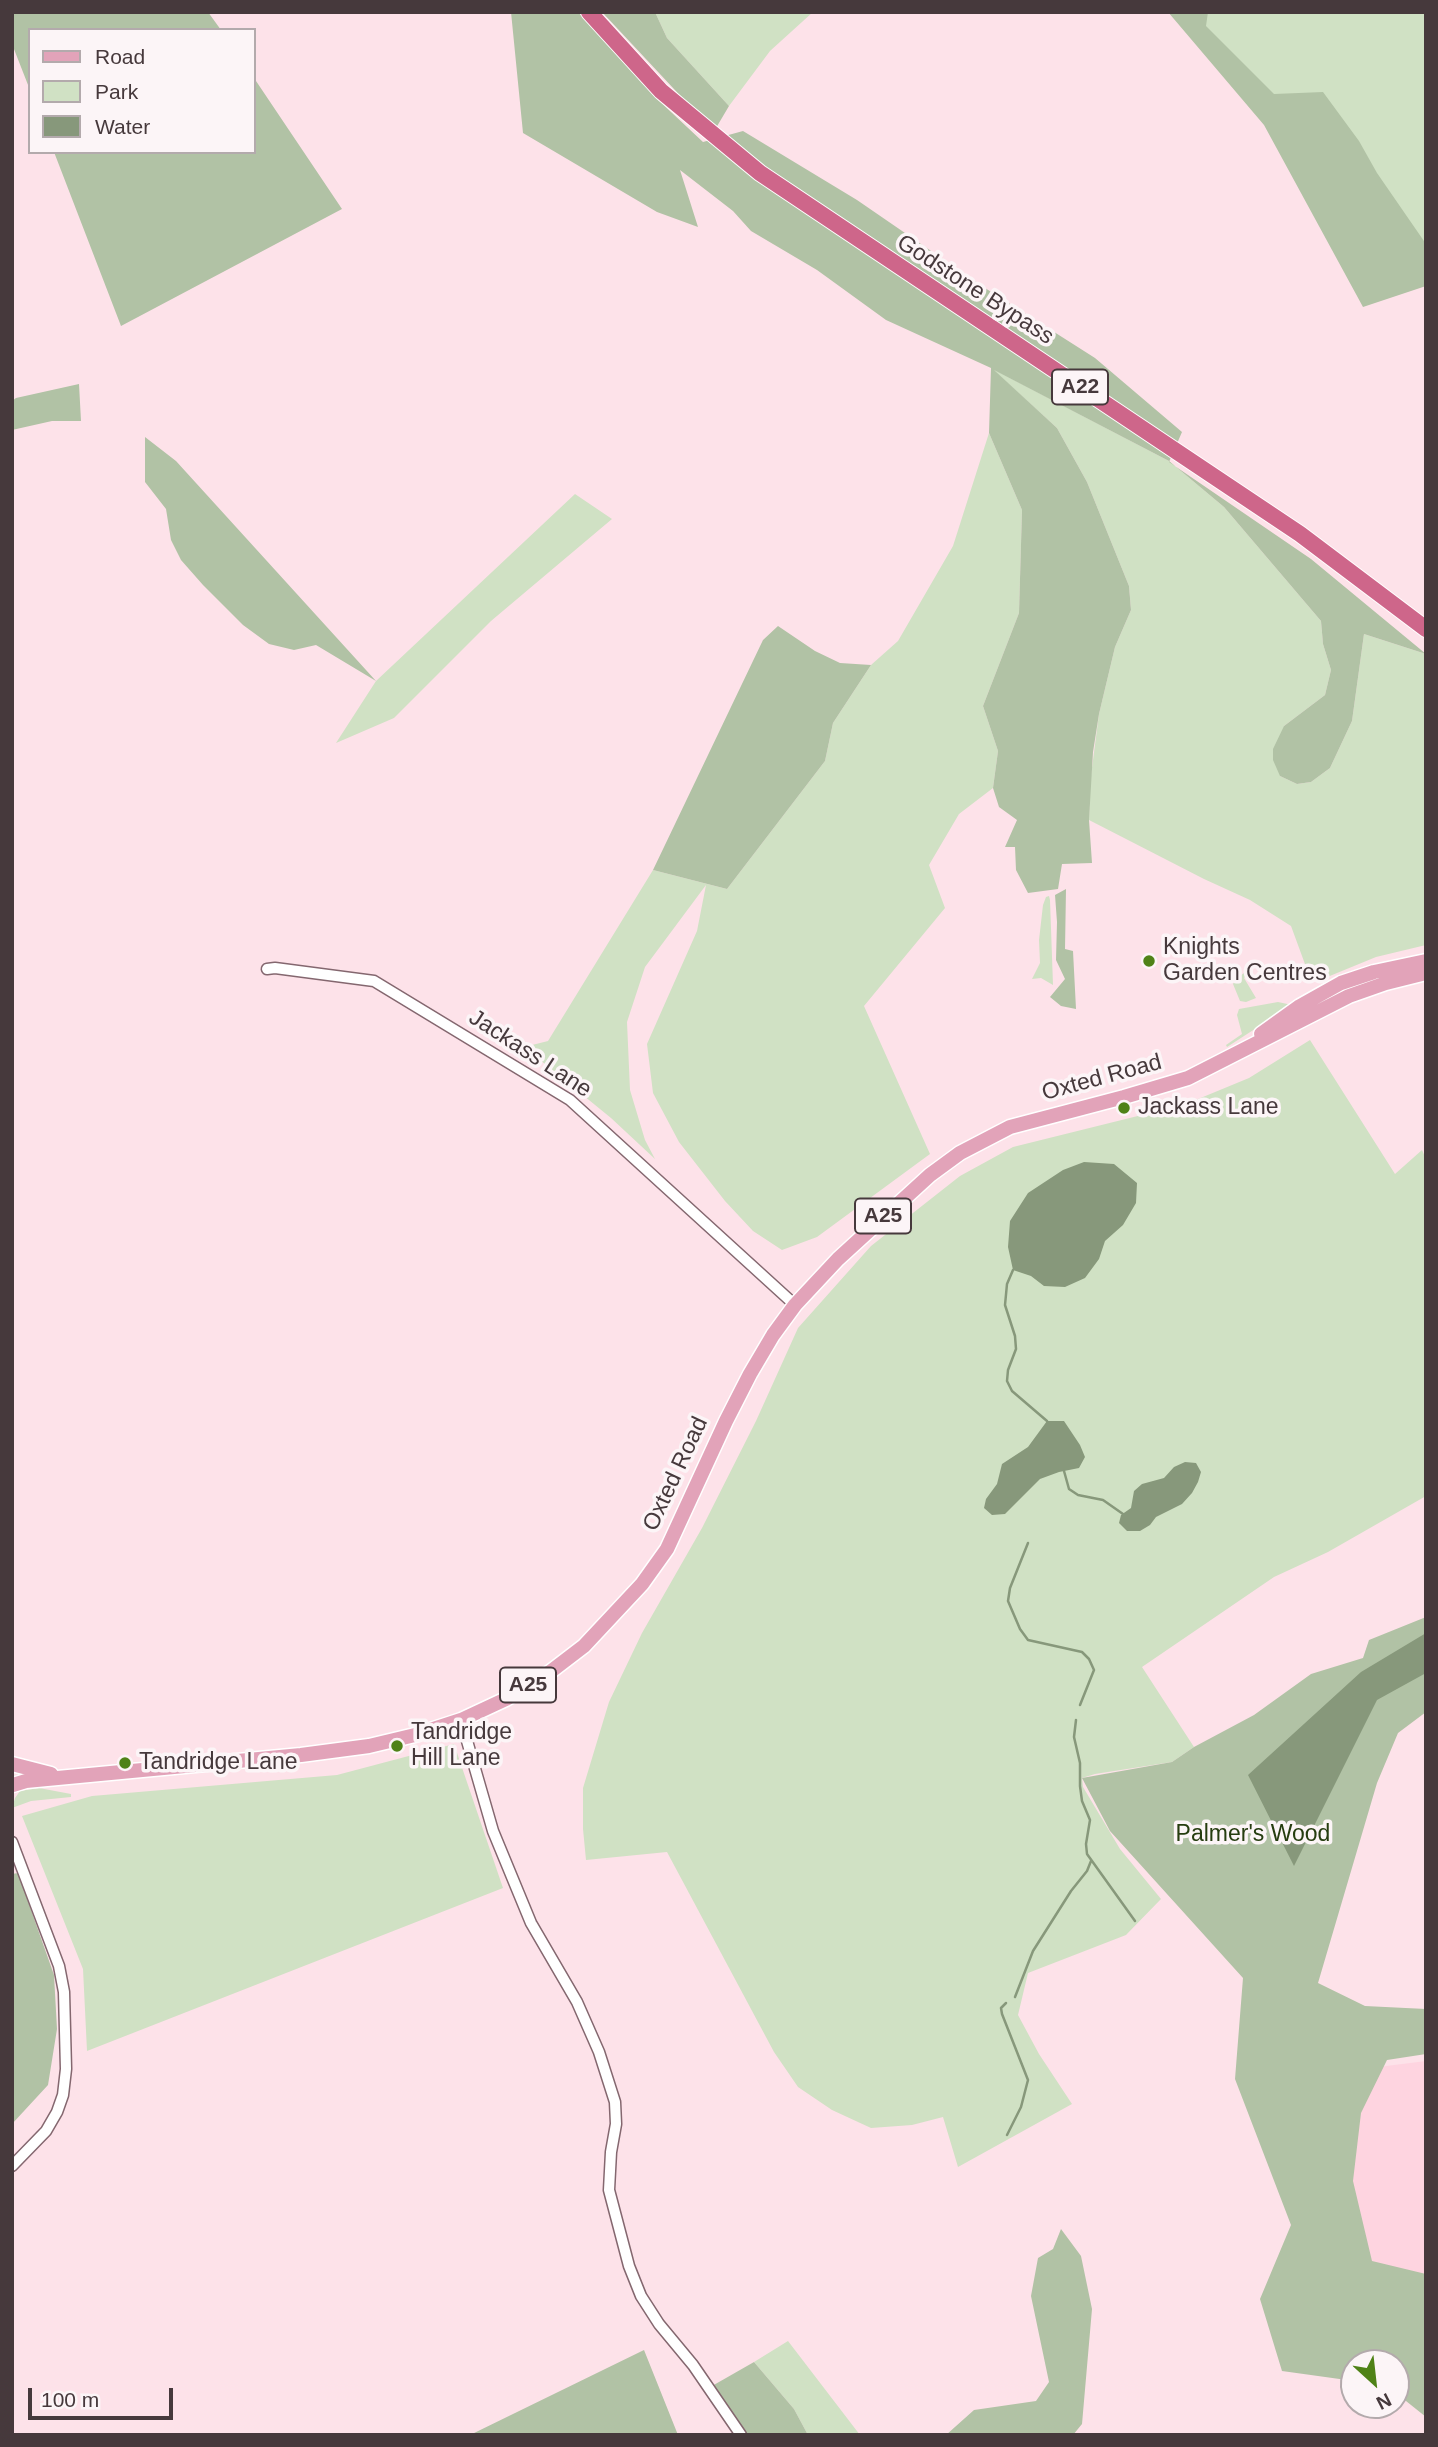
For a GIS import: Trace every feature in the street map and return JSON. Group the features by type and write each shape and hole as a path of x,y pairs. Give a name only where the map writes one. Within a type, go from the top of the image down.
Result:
{"highway":[{"name":"Godstone Bypass","path":"589,12 660,91 760,173 1300,534 1426,629"}],"main road":[{"name":"Oxted Road","path":"1250,1045 1300,1006 1341,983 1374,972 1426,961"},
{"name":"Oxted Road","path":"13,1786 26,1781 342,1750 415,1735 461,1720 506,1699 550,1672 584,1646 642,1584 667,1549 750,1374 773,1335 795,1305 838,1259 901,1199 960,1153 1021,1122 1178,1081 1290,1028 1349,996 1426,973"},
{"name":"Oxted Road","path":"12,1765 69,1778"},
{"path":"12,1765 15,1778 13,1786"}],"street":[{"name":"Jackass Lane","path":"267,970 275,968 374,981 570,1100 795,1305"},
{"path":"461,1720 494,1830 531,1923 577,2003 599,2052 615,2102 616,2124 609,2190 629,2266 641,2296 659,2325 693,2365 741,2435"},
{"path":"12,1842 59,1966 64,1992 66,2062 63,2095 57,2112 46,2131 12,2166"}],"shaded area":[{"path":"1426,2061 1426,2288 1344,2270 1338,2072"}],"green space":[{"path":"12,12 208,12 220,28 28,28 28,85 12,44"},
{"path":"511,12 578,12 655,97 703,142 743,131 857,200 985,288 1095,358 1182,432 1169,461 994,370 1057,428 1087,482 1129,586 1131,610 1115,647 1093,752 1089,820 1092,863 1062,864 1058,889 1028,893 1016,870 1015,847 1005,847 1017,820 999,807 993,788 998,751 983,706 1019,613 1022,510 989,433 991,368 886,320 817,270 751,231 733,211 680,170 698,227 657,212 523,133"},
{"path":"602,12 655,12 667,38 729,106 716,128 688,104"},
{"path":"655,12 813,12 770,51 729,106 667,38"},
{"path":"1168,12 1208,12 1206,26 1274,94 1323,92 1359,141 1377,173 1426,244 1426,286 1363,307 1264,125"},
{"path":"1183,12 1426,12 1426,280 1282,141"},
{"path":"256,81 342,209 121,326 55,154 256,154"},
{"path":"991,368 1169,461 1224,507 1321,621 1323,644 1331,670 1325,695 1284,726 1280,776 1297,784 1311,782 1330,768 1352,721 1364,634 1426,654 1426,945 1376,957 1320,980 1309,975 1291,926 1250,900 1089,820 1090,783 1099,714 1115,647 1131,610 1129,586 1087,482 1057,428"},
{"path":"79,384 81,421 52,421 12,430 12,401 16,398"},
{"path":"989,433 1022,510 1019,613 983,706 998,751 993,788 959,814 929,865 945,908 864,1006 930,1154 817,1237 782,1250 753,1231 725,1201 679,1142 653,1093 647,1044 697,931 706,885 645,967 627,1022 630,1090 645,1140 655,1159 611,1118 524,1047 548,1041 653,870 727,889 825,761 833,723 871,665 898,641 953,546"},
{"path":"145,437 176,461 376,681 316,645 294,650 269,644 243,625 203,585 181,560 171,540 166,509 145,482"},
{"path":"1176,466 1311,559 1426,654 1364,634 1352,721 1330,768 1311,782 1297,784 1280,776 1273,760 1273,749 1284,726 1325,695 1331,670 1323,644 1321,621 1224,507"},
{"path":"575,494 612,519 491,621 394,718 336,743 376,681"},
{"path":"778,626 815,651 840,663 871,665 833,723 825,761 727,889 653,870 763,640"},
{"path":"1066,889 1065,949 1073,951 1076,1009 1061,1006 1050,997 1065,979 1056,960 1055,895"},
{"path":"1049,896 1053,985 1041,978 1032,979 1040,963 1039,940 1043,905"},
{"path":"1248,970 1249,973 1244,978 1256,998 1246,1002 1240,1001 1233,984"},
{"path":"1278,1002 1292,1005 1227,1047 1226,1045 1242,1034 1237,1015 1239,1009"},
{"path":"1310,1040 1395,1174 1422,1150 1426,1159 1426,1496 1328,1552 1274,1577 1142,1667 1194,1747 1172,1762 1082,1778 1083,1787 1120,1849 1161,1899 1126,1935 1028,1973 1018,2015 1039,2054 1072,2104 958,2167 943,2117 912,2125 871,2128 832,2110 798,2087 774,2052 667,1852 586,1860 583,1788 609,1702 642,1633 702,1528 756,1421 798,1328 871,1246 960,1176 1013,1147 1186,1104 1249,1078"},
{"name":"Palmer's Wood","path":"1426,1617 1426,1712 1398,1733 1377,1783 1318,1983 1365,2006 1426,2009 1426,2054 1387,2060 1361,2113 1353,2181 1372,2261 1426,2274 1426,2417 1410,2404 1410,2349 1340,2349 1340,2379 1282,2371 1260,2299 1291,2225 1235,2079 1243,1978 1110,1831 1082,1778 1172,1762 1254,1715 1311,1674 1363,1658 1369,1640"},
{"path":"454,1744 503,1888 87,2051 83,1969 22,1816 92,1796 337,1775"},
{"path":"39,1788 71,1794 71,1797 31,1801 12,1808 20,1791"},
{"path":"18,1873 54,1975 57,2029 48,2085 12,2124 12,1874"},
{"path":"1061,2229 1081,2256 1092,2309 1082,2424 1073,2435 946,2435 974,2410 1036,2401 1049,2382 1031,2296 1038,2258 1053,2249"},
{"path":"788,2341 860,2435 808,2435 794,2409 754,2362"},
{"path":"644,2350 678,2435 470,2435"},
{"path":"754,2362 794,2409 808,2435 746,2435 732,2418 712,2386"}],"water":[{"path":"1084,1162 1114,1164 1137,1183 1136,1203 1123,1225 1105,1241 1099,1259 1085,1278 1065,1287 1044,1286 1031,1276 1013,1270 1008,1247 1010,1221 1028,1193 1063,1170"},
{"path":"1047,1421 1064,1421 1085,1457 1079,1468 1040,1479 1005,1514 992,1515 984,1508 986,1499 997,1484 1002,1464 1028,1447"},
{"path":"1185,1462 1196,1463 1201,1472 1192,1493 1182,1504 1156,1517 1140,1531 1127,1531 1119,1523 1121,1515 1131,1508 1134,1491 1142,1484 1164,1478 1174,1467"},
{"path":"1426,1633 1426,1673 1377,1700 1294,1866 1248,1775 1361,1672"}],"waterway":[{"path":"1013,1270 1007,1284 1005,1305 1015,1336 1016,1349 1007,1381 1012,1391 1047,1421"},
{"path":"1064,1471 1069,1489 1078,1495 1103,1500 1123,1514"},
{"path":"1028,1543 1010,1588 1008,1601 1028,1640 1082,1652 1089,1659 1094,1670 1080,1705"},
{"path":"1076,1720 1074,1737 1080,1763 1082,1801 1090,1820 1087,1854 1135,1921"},
{"path":"1015,1997 1033,1951 1091,1861"},
{"path":"1006,2003 1001,2008 1002,2014 1028,2080 1021,2107 1007,2135"}],"place":[{"name":"Knights Garden Centres","path":"1149,961"},
{"name":"Jackass Lane","path":"1124,1108"},
{"name":"Tandridge Hill Lane","path":"397,1746"},
{"name":"Tandridge Lane","path":"125,1763"}]}
